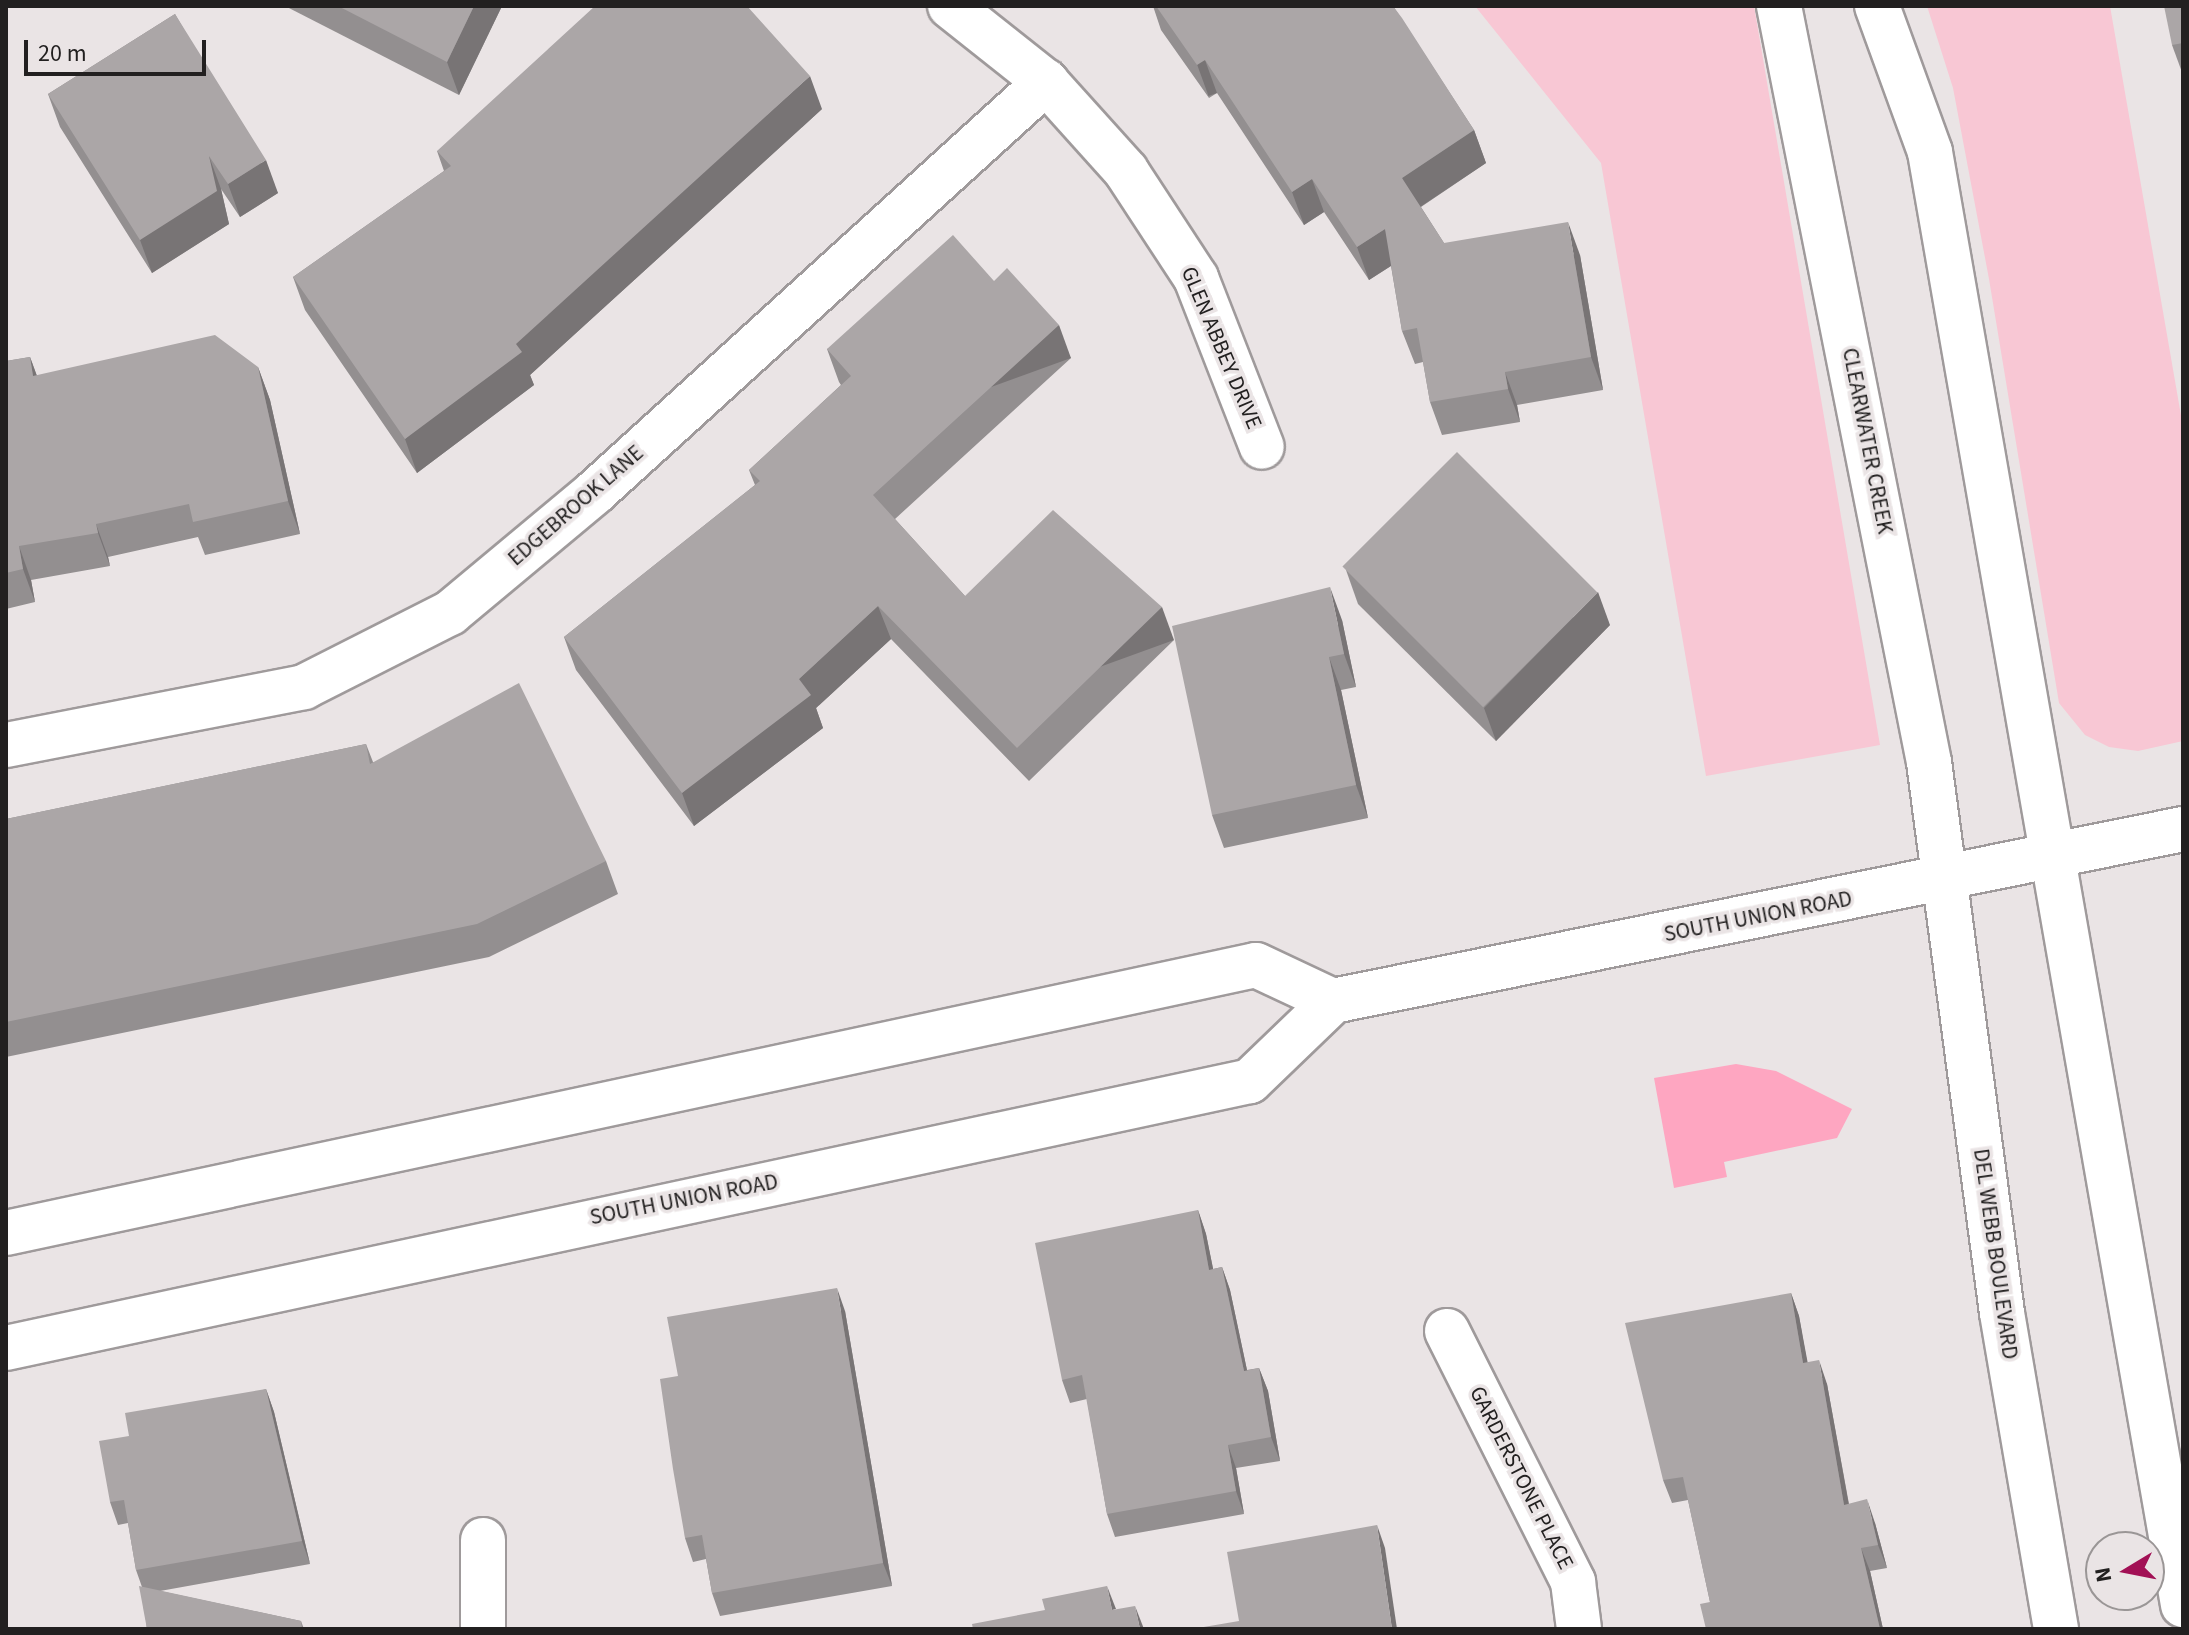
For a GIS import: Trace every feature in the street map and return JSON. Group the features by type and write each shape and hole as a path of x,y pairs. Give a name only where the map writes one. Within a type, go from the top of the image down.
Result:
{"street":[{"name":"GLEN ABBEY DRIVE","path":"950,6 1046,82 1126,171 1196,278 1262,447"},
{"name":"CLEARWATER CREEK","path":"1779,6 1929,762 1944,877"},
{"path":"1877,6 1930,152 2050,861 2183,1605"},
{"name":"EDGEBROOK LANE","path":"6,745 304,687 450,613 595,492 1046,82"},
{"name":"SOUTH UNION ROAD","path":"6,1348 1250,1081 1333,1001 1944,877 2050,861 2183,829"},
{"name":"DEL WEBB BOULEVARD","path":"1944,877 2002,1313 2056,1629"},
{"path":"6,1233 1256,965 1333,1001"},
{"name":"GARDERSTONE PLACE","path":"1447,1331 1573,1582 1579,1629"},
{"path":"483,1540 483,1629"}],"shaded area":[{"path":"1475,6 1754,6 1880,745 1706,776 1601,163"},
{"path":"1927,6 2110,6 2183,427 2183,741 2138,751 2109,747 2085,735 2059,703 1989,279 1953,88"},
{"path":"1736,1064 1776,1071 1852,1109 1837,1138 1724,1162 1727,1177 1674,1188 1654,1078"}],"building":[{"path":"338,6 474,6 447,62"},
{"path":"595,6 747,6 810,76 516,344 522,352 405,439 293,277 451,166 437,151"},
{"path":"1156,6 1393,6 1474,130 1402,178 1444,243 1568,222 1591,357 1505,372 1508,389 1430,402 1417,328 1402,331 1385,229 1357,247 1312,179 1292,192 1205,60 1197,65"},
{"path":"2164,6 2183,6 2183,43 2172,45"},
{"path":"175,14 266,160 228,184 209,156 217,191 140,240 48,94"},
{"path":"953,235 994,281 1007,268 1059,325 873,495 965,596 1053,510 1162,607 1017,748 878,606 799,679 811,695 682,793 564,637 760,481 749,470 851,376 827,349"},
{"path":"215,335 258,367 288,501 193,522 189,504 96,524 98,533 19,546 23,569 6,573 6,361 30,357 33,376"},
{"path":"1457,452 1598,593 1483,707 1342,567"},
{"path":"1330,587 1344,654 1329,657 1356,785 1212,815 1172,626"},
{"path":"519,683 606,861 477,924 6,1022 6,819 366,744 370,764"},
{"path":"1198,1210 1209,1270 1222,1267 1244,1371 1259,1368 1271,1437 1228,1445 1236,1491 1107,1514 1082,1375 1062,1380 1035,1243"},
{"path":"837,1288 883,1563 712,1593 702,1535 685,1538 673,1469 660,1379 678,1376 667,1317"},
{"path":"1791,1293 1803,1363 1819,1360 1844,1505 1867,1499 1878,1545 1861,1548 1880,1629 1706,1629 1700,1604 1710,1602 1683,1477 1663,1480 1625,1323"},
{"path":"266,1389 302,1541 136,1570 124,1500 110,1502 99,1441 129,1436 125,1413"},
{"path":"1377,1525 1392,1629 1192,1629 1239,1621 1227,1552"},
{"path":"139,1586 301,1621 302,1629 147,1629"},
{"path":"1107,1586 1112,1610 1135,1606 1140,1629 973,1629 972,1624 1045,1610 1042,1599"}]}
